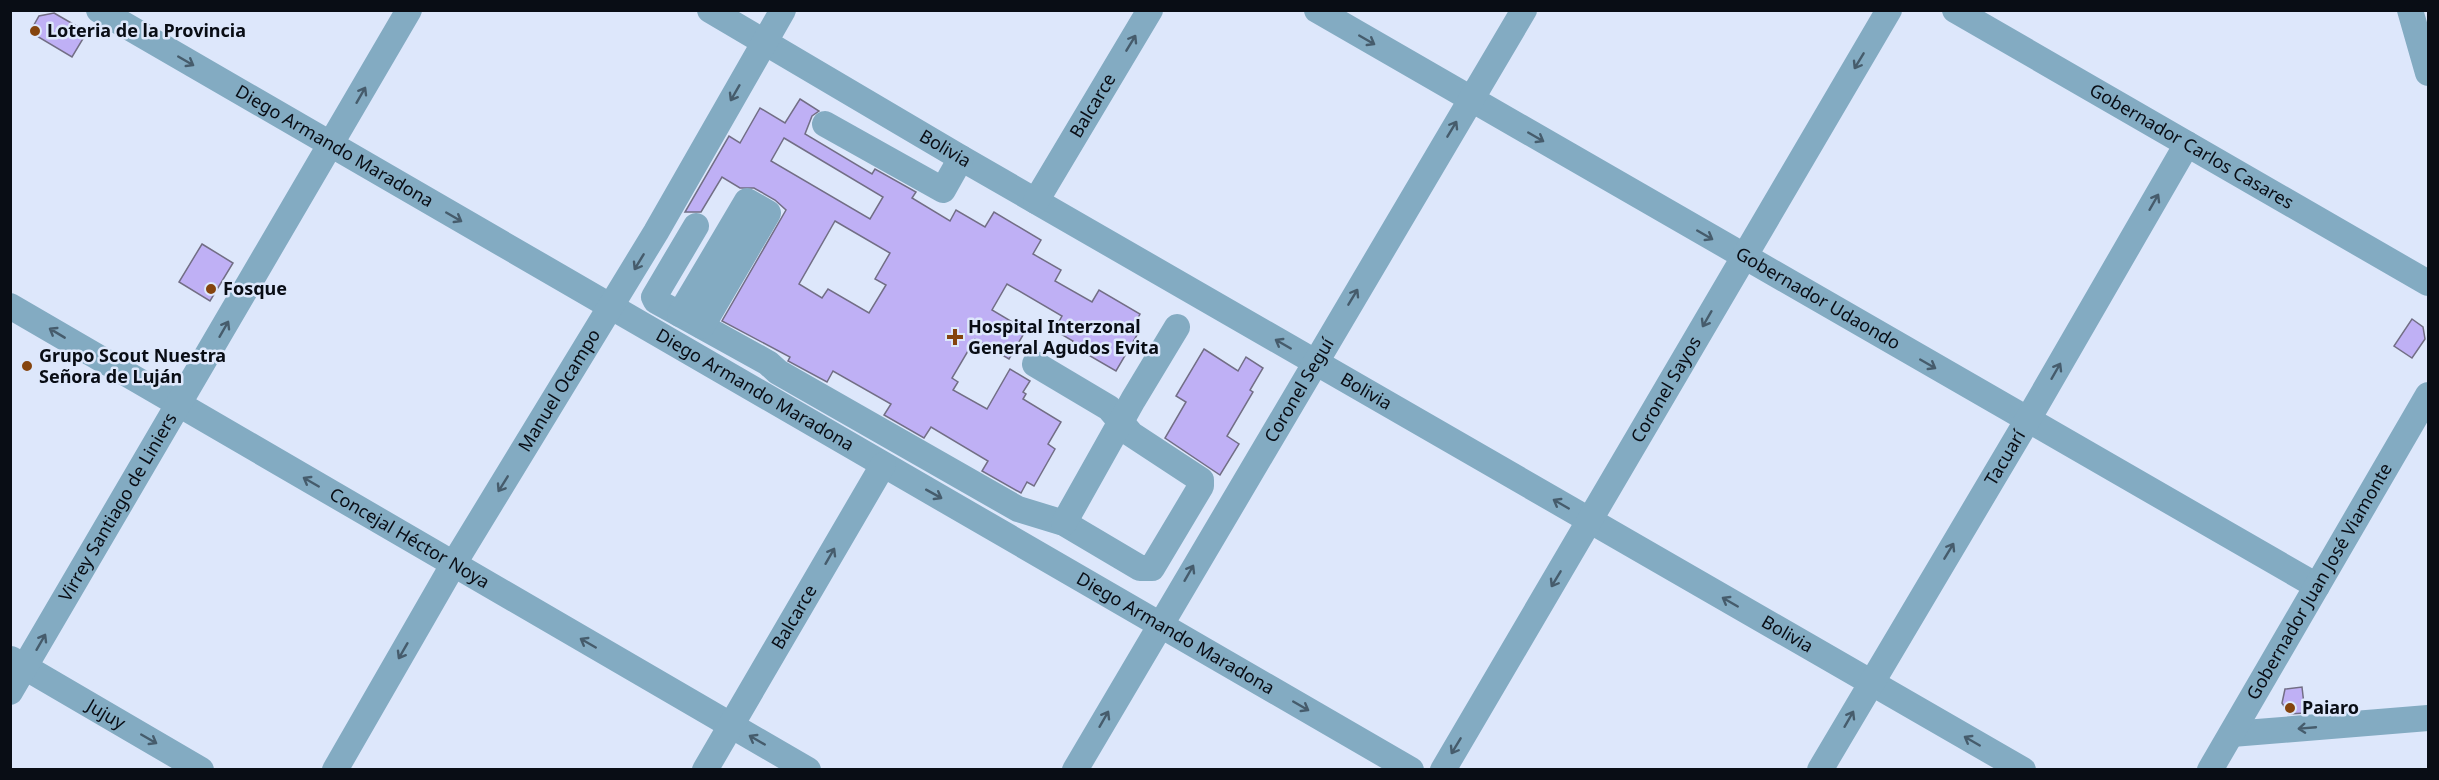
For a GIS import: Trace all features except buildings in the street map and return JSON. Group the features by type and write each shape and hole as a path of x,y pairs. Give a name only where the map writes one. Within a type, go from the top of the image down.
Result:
{"street":[{"name":"Diego Armando Maradona","path":"99,10 611,309 1017,539 1411,770"},
{"name":"Virrey Santiago de Liniers","path":"10,692 18,664 179,406 409,10"},
{"name":"Bolivia","path":"710,10 961,158 2023,770"},
{"name":"Manuel Ocampo","path":"335,770 453,565 611,309 783,10"},
{"name":"Balcarce","path":"1036,201 1150,10"},
{"name":"Gobernador Udaondo","path":"1317,10 2317,586"},
{"name":"Coronel Seguí","path":"1075,770 1204,547 1524,10"},
{"name":"Coronel Sayos","path":"1443,770 1889,10"},
{"name":"Gobernador Carlos Casares","path":"1955,10 2428,283"},
{"path":"2410,10 2428,73"},
{"path":"825,124 944,190 961,158"},
{"name":"Tacuarí","path":"1820,770 2027,421 2187,144"},
{"path":"656,232 690,237 722,268 691,320"},
{"path":"690,237 654,299 1018,509 1064,523 1146,569 1156,564 1201,486 1201,480 1131,434 1108,408 1035,364"},
{"name":"Concejal Héctor Noya","path":"10,306 808,770"},
{"path":"1064,523 1120,422 1178,327"},
{"path":"760,393 775,368"},
{"name":"Gobernador Juan José Viamonte","path":"2210,770 2428,395"},
{"name":"Balcarce","path":"705,770 883,465"},
{"path":"1017,539 1031,513"},
{"path":"1176,530 1204,547"},
{"name":"Jujuy","path":"18,664 201,770"},
{"path":"2232,734 2428,718"}],"place":[{"name":"Loteria de la Provincia","path":"35,31"},
{"name":"Fosque","path":"211,289"},
{"name":"Hospital Interzonal General Agudos Evita","path":"955,337"},
{"name":"Grupo Scout Nuestra Señora de Luján","path":"27,366"},
{"name":"Paiaro","path":"2290,708"}]}
